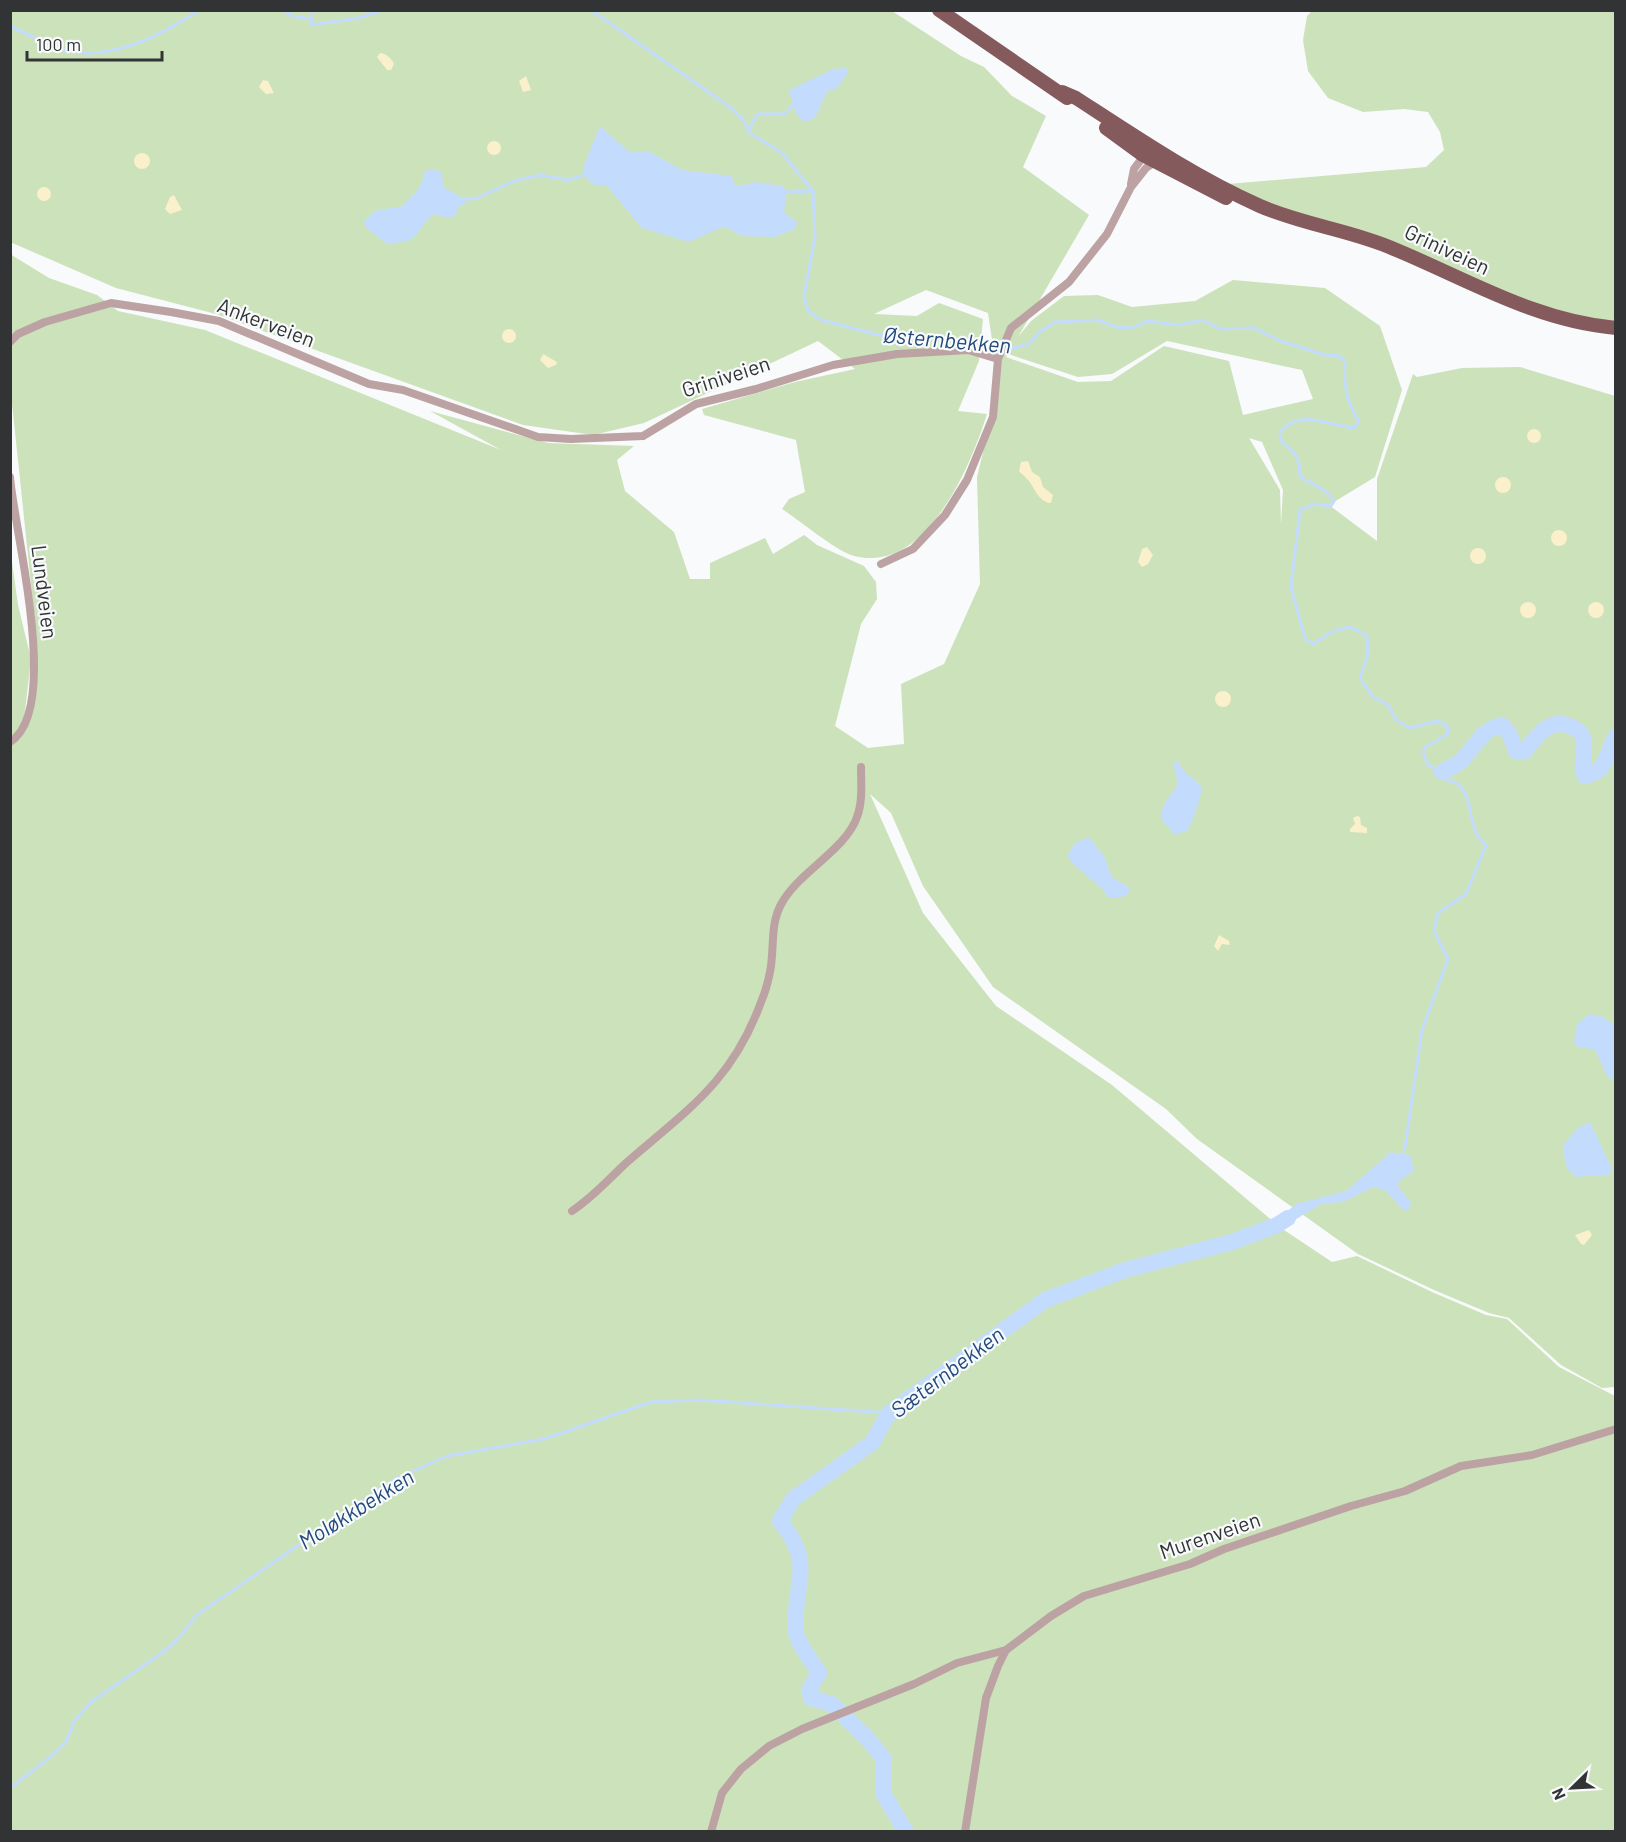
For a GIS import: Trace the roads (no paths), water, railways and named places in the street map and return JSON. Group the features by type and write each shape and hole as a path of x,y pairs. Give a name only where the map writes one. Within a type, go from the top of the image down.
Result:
{"main road":[{"name":"Griniveien","path":"939,10 1151,155 1261,206 1392,248 1530,309 1577,323 1616,328"}],"street":[{"path":"1131,187 1134,169 1151,155"},
{"path":"881,564 913,549 945,515 967,480 993,417 999,355 1011,328 1069,282 1107,234 1131,187 1146,168 1151,155"},
{"name":"Ankerveien","path":"10,342 18,334 45,322 111,303 219,321 369,384"},
{"name":"Griniveien","path":"369,384 404,390 538,437 627,439 643,436 696,404 756,389 833,364 897,354 968,350 999,355"},
{"name":"Lundveien","path":"10,477 12,504 26,569 34,664 30,711 25,728 10,742"},
{"path":"572,1211 597,1193 717,1083 736,1057 758,1011 770,972 773,924 781,903 796,882 846,835 857,818 861,796 861,767"},
{"name":"Murenveien","path":"1006,1650 1051,1616 1084,1596 1190,1564 1351,1506 1405,1491 1461,1466 1548,1451 1616,1429"},
{"path":"711,1832 722,1792 741,1769 787,1735 914,1684 957,1663 1006,1650"},
{"path":"965,1832 986,1698 1006,1650"}],"water":[{"path":"846,68 848,73 836,89 827,91 816,116 808,122 801,120 794,109 789,90 833,69"},
{"path":"600,126 629,152 648,151 682,170 732,176 734,184 739,186 755,182 783,186 787,192 784,212 797,222 795,229 775,237 741,236 728,228 720,228 689,242 642,228 607,186 592,184 584,175 584,165"},
{"path":"435,169 442,173 443,187 465,199 466,204 459,206 455,216 448,218 434,214 411,239 387,244 365,227 364,222 374,211 403,206 419,188 423,174 427,170"},
{"path":"1178,761 1200,785 1201,793 1188,830 1175,835 1161,819 1163,806 1178,784 1173,762"},
{"path":"1089,837 1104,856 1112,877 1130,888 1130,893 1119,898 1108,897 1067,856 1075,843"},
{"path":"1589,1014 1601,1016 1615,1025 1616,1077 1613,1079 1608,1078 1595,1050 1576,1046 1574,1042 1577,1025"},
{"path":"1590,1122 1612,1169 1610,1174 1586,1175 1578,1178 1567,1168 1564,1144 1579,1127"},
{"path":"1391,1152 1411,1156 1414,1171 1399,1181 1398,1187 1411,1202 1409,1209 1404,1211 1385,1190 1373,1187 1343,1202 1321,1204 1293,1221 1284,1214 1296,1204 1346,1191"}],"waterway":[{"name":"Østernbekken","path":"10,26 65,50 84,53 100,52 115,50 145,40 200,10"},
{"name":"Østernbekken","path":"283,10 292,16 312,19 311,25 359,18 382,10"},
{"path":"312,19 313,10"},
{"name":"Østernbekken","path":"591,10 727,105 742,118 750,133 782,153 813,191 815,237 804,296 808,311 821,320 887,337 982,341 1014,348 1029,344 1041,331 1055,322 1097,320 1117,327 1131,328 1147,321 1178,325 1202,320 1221,329 1254,328 1281,341 1325,355 1340,356 1345,362 1347,393 1359,422 1354,428 1306,419 1288,425 1280,432 1281,441 1298,459 1300,476 1323,490 1334,501 1331,506 1315,504 1300,510 1291,587 1305,639 1313,644 1333,631 1350,627 1367,636 1368,654 1360,678 1372,696 1388,705 1396,720 1410,728 1437,721 1447,725 1448,734 1425,747 1423,752 1428,765 1442,772 1442,778 1459,785 1464,792 1475,831 1486,845 1466,894 1438,913 1434,931 1448,959 1422,1030 1404,1154"},
{"path":"749,129 758,114 785,114 793,105"},
{"path":"465,199 475,199 514,181 540,175 568,180 584,175"},
{"path":"787,192 813,191"},
{"path":"1442,772 1461,761 1489,730 1502,725 1509,733 1516,751 1524,752 1543,730 1555,724 1576,729 1581,734 1584,743 1583,772 1585,776 1593,774 1602,766 1616,736"},
{"name":"Sæternbekken","path":"906,1832 883,1793 884,1759 867,1738 832,1704 811,1698 809,1690 819,1673 796,1632 800,1575 798,1551 780,1521 793,1499 872,1443 889,1413 1045,1300 1125,1270 1232,1242 1277,1225 1288,1218"},
{"name":"Moløkkbekken","path":"10,1788 54,1754 67,1740 74,1721 91,1702 163,1652 177,1640 198,1614 395,1479 447,1456 544,1439 651,1402 699,1400 889,1413"}]}
